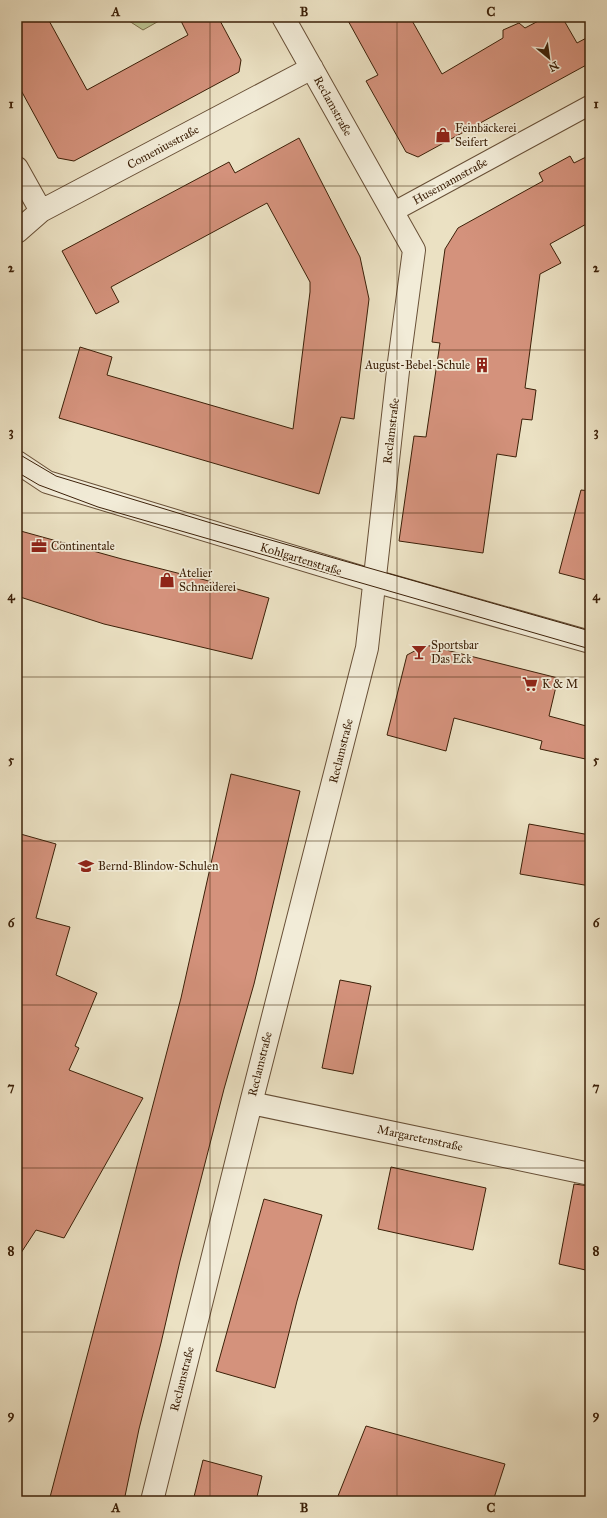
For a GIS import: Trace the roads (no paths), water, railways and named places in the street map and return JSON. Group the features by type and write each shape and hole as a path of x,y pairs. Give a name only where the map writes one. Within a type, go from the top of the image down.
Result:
{"street":[{"name":"Reclamstraße","path":"152,1501 251,1102 367,648 399,362 414,250 283,17"},
{"name":"Comeniusstraße","path":"17,232 41,211 312,68"},
{"name":"Husemannstraße","path":"394,212 590,105"},
{"path":"17,168 41,211"},
{"name":"Kohlgartenstraße","path":"17,462 47,482 374,581 590,642"},
{"name":"Margaretenstraße","path":"251,1102 590,1174"}],"tram line":[{"path":"17,453 56,476 211,523 590,631"},
{"path":"17,472 39,485 98,507 590,649"}],"place":[{"name":"Feinbäckerei Seifert","path":"443,135"},
{"name":"August-Bebel-Schule","path":"482,365"},
{"name":"Continentale","path":"39,546"},
{"name":"Atelier Schneiderei","path":"167,580"},
{"name":"Sportsbar Das Eck","path":"419,652"},
{"name":"K & M","path":"530,684"},
{"name":"Bernd-Blindow-Schulen","path":"86,866"}]}
